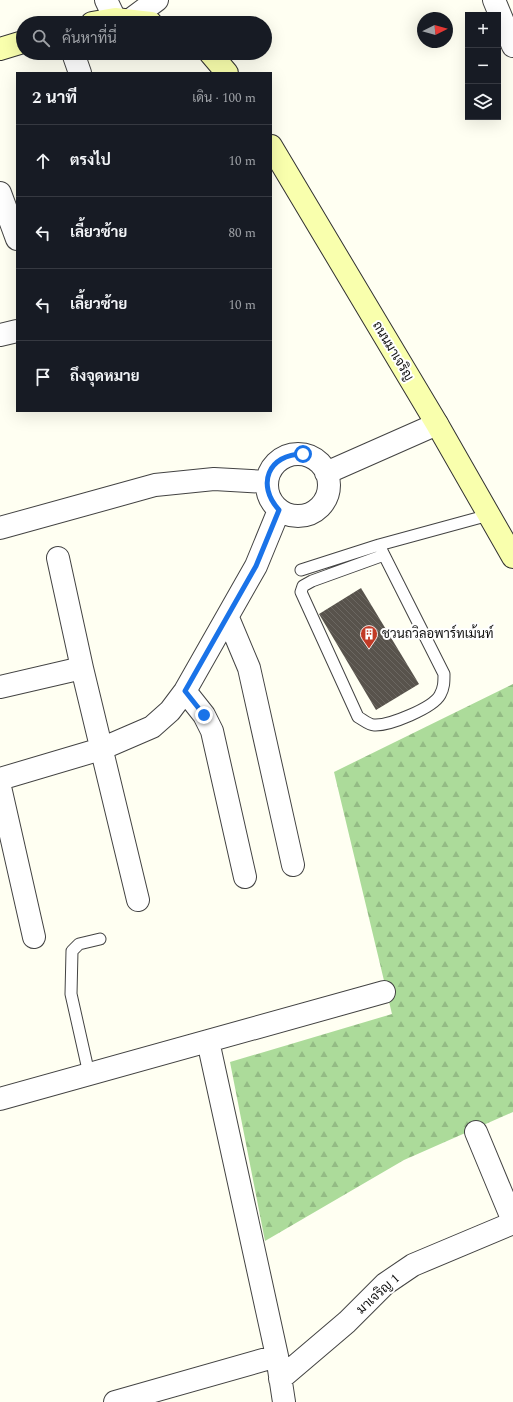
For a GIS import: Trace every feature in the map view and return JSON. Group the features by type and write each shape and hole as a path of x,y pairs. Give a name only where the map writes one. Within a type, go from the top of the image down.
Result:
{"main road":[{"path":"117,13 127,16"},
{"path":"0,49 16,44"},
{"path":"216,60 226,72"},
{"name":"ถนนมาเจริญ","path":"272,148 513,557"}],"street":[{"path":"117,13 157,0"},
{"path":"494,0 513,46"},
{"path":"75,60 80,72"},
{"path":"1,198 16,236"},
{"path":"0,335 16,330"},
{"path":"326,473 436,424"},
{"path":"293,454 303,454 313,458 326,473 329,482 328,493 317,510 298,516 288,515 279,510 272,502 268,493 267,482 270,472 275,464 293,454"},
{"path":"0,528 155,485 214,479 267,482"},
{"path":"0,779 101,749 152,727 170,711 185,691 228,618 256,566 279,510"},
{"path":"58,558 82,668 138,900"},
{"path":"228,618 249,668 293,865"},
{"path":"0,687 82,668"},
{"path":"185,691 204,715 212,731 245,877"},
{"path":"0,787 34,937"},
{"path":"0,1099 384,992"},
{"path":"208,1041 277,1356 284,1402"},
{"path":"476,1132 513,1222"},
{"name":"มาเจริญ 1","path":"280,1380 347,1322 385,1284 413,1265 513,1222"},
{"path":"115,1402 277,1356"}],"lane":[{"path":"302,570 382,550 489,515"},
{"path":"382,550 444,674 444,685 440,696 426,707 387,724 372,726 358,717 301,592 303,586 312,581 382,550"},
{"path":"89,1074 71,994 72,951 79,944 100,939"}],"green space":[{"path":"513,684 513,1112 404,1160 265,1241 230,1062 392,1014 334,772"}],"building":[{"name":"ชวนถวิลอพาร์ทเม้นท์","path":"361,588 419,684 376,710 319,614"}],"place":[{"name":"ชวนถวิลอพาร์ทเม้นท์","path":"369,649"}],"route":[{"path":"204,715 185,691 228,618 256,566 279,510 272,502 268,493 267,482 270,472 275,464 284,458 293,454 303,454"}]}
